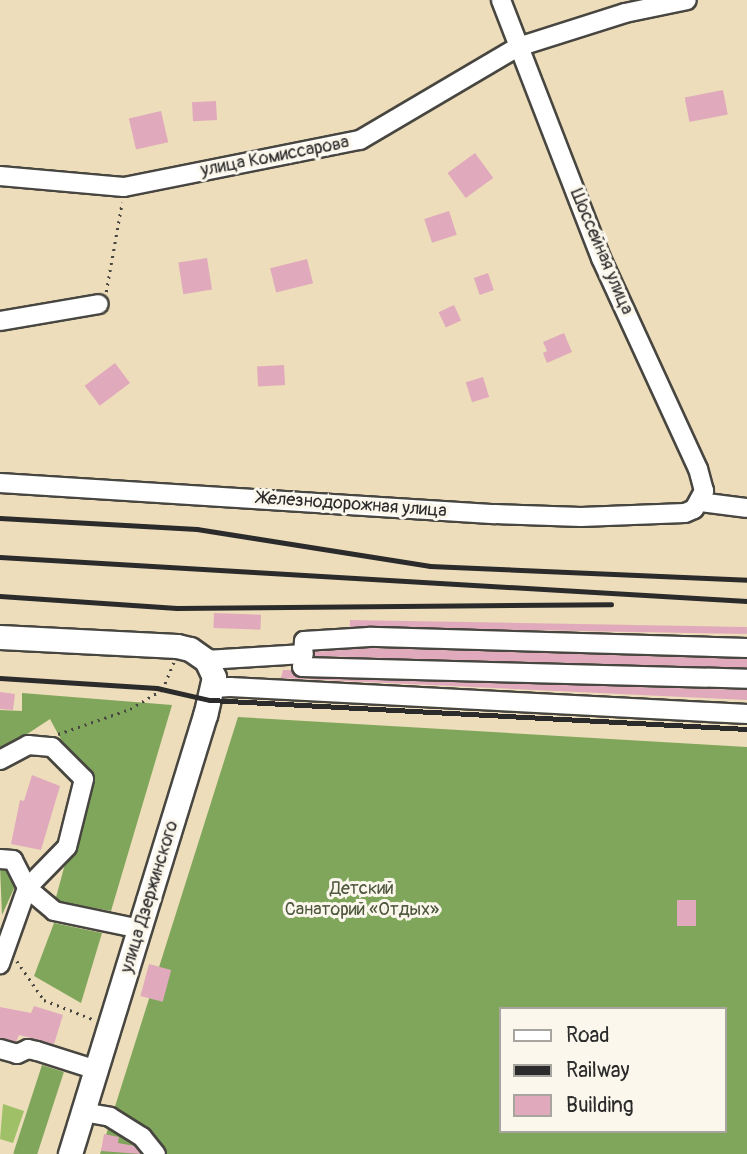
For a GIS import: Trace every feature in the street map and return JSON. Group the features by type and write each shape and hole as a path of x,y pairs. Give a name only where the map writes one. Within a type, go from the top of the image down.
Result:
{"main road":[{"path":"0,637 191,651 214,677 213,688"},
{"name":"улица Дзержинского","path":"70,1154 213,688"}],"street":[{"name":"Шоссейная улица","path":"501,0 601,258 698,469 704,491 701,502"},
{"name":"улица Комиссарова","path":"0,176 124,187 360,140 518,47 625,13 687,0"},
{"path":"0,321 99,304"},
{"name":"Железнодорожная улица","path":"0,483 580,517 685,513 701,502"},
{"path":"701,502 747,508"},
{"path":"747,648 369,637 304,641 302,667 747,679"},
{"path":"191,651 304,654"},
{"path":"213,688 747,714"},
{"path":"0,760 28,745 52,747 84,779 67,847 27,888 8,925 4,955"},
{"path":"0,859 13,860 27,888 54,911 140,929"},
{"path":"0,1049 17,1054 28,1049 97,1070"},
{"path":"83,1112 110,1117 142,1137 157,1154"}],"path":[{"path":"99,304 109,288 124,187"},
{"path":"54,736 130,709 162,690 176,658 191,651"},
{"path":"4,955 44,1000 100,1023"}],"green space":[{"path":"22,693 172,705 111,911 55,901 86,786 50,719 0,752 0,710 22,711"},
{"name":"Детский Санаторий «Отдых»","path":"238,717 747,747 747,1154 100,1154"},
{"path":"0,866 6,866 16,884 2,915"},
{"path":"54,923 102,933 81,1003 34,976"},
{"path":"42,1065 64,1072 37,1154 13,1153"},
{"path":"3,1104 24,1111 13,1143 0,1139"}],"building":[{"path":"723,90 728,115 689,122 685,97"},
{"path":"216,101 217,120 193,121 192,102"},
{"path":"161,111 168,142 136,150 129,118"},
{"path":"475,153 493,178 466,198 447,173"},
{"path":"449,211 457,235 432,243 424,219"},
{"path":"207,258 212,290 183,294 178,263"},
{"path":"307,259 313,283 276,292 270,268"},
{"path":"488,273 494,290 480,295 474,278"},
{"path":"454,305 461,320 446,328 439,312"},
{"path":"564,333 572,352 547,363 543,353 547,351 543,342"},
{"path":"115,363 130,383 100,406 85,386"},
{"path":"284,365 285,385 258,386 257,366"},
{"path":"483,377 489,397 472,402 466,382"},
{"path":"214,613 261,615 260,630 213,628"},
{"path":"350,620 747,627 747,634 350,627"},
{"path":"369,648 747,659 747,668 315,656 315,652"},
{"path":"283,670 291,670 302,678 747,690 747,700 281,678"},
{"path":"0,692 15,694 13,710 0,709"},
{"path":"32,775 60,786 41,850 11,844 20,800 24,801"},
{"path":"677,900 696,900 696,926 677,926"},
{"path":"149,964 171,970 163,1002 140,996"},
{"path":"34,1006 63,1015 54,1044 19,1035 16,1042 0,1038 0,1007 31,1013"},
{"path":"104,1134 119,1137 118,1143 135,1146 141,1154 101,1151"}],"railway":[{"path":"0,518 197,529 430,566 747,580"},
{"path":"0,557 747,601"},
{"path":"0,596 177,608 611,604"},
{"path":"0,678 157,688 210,700 747,729"}]}
